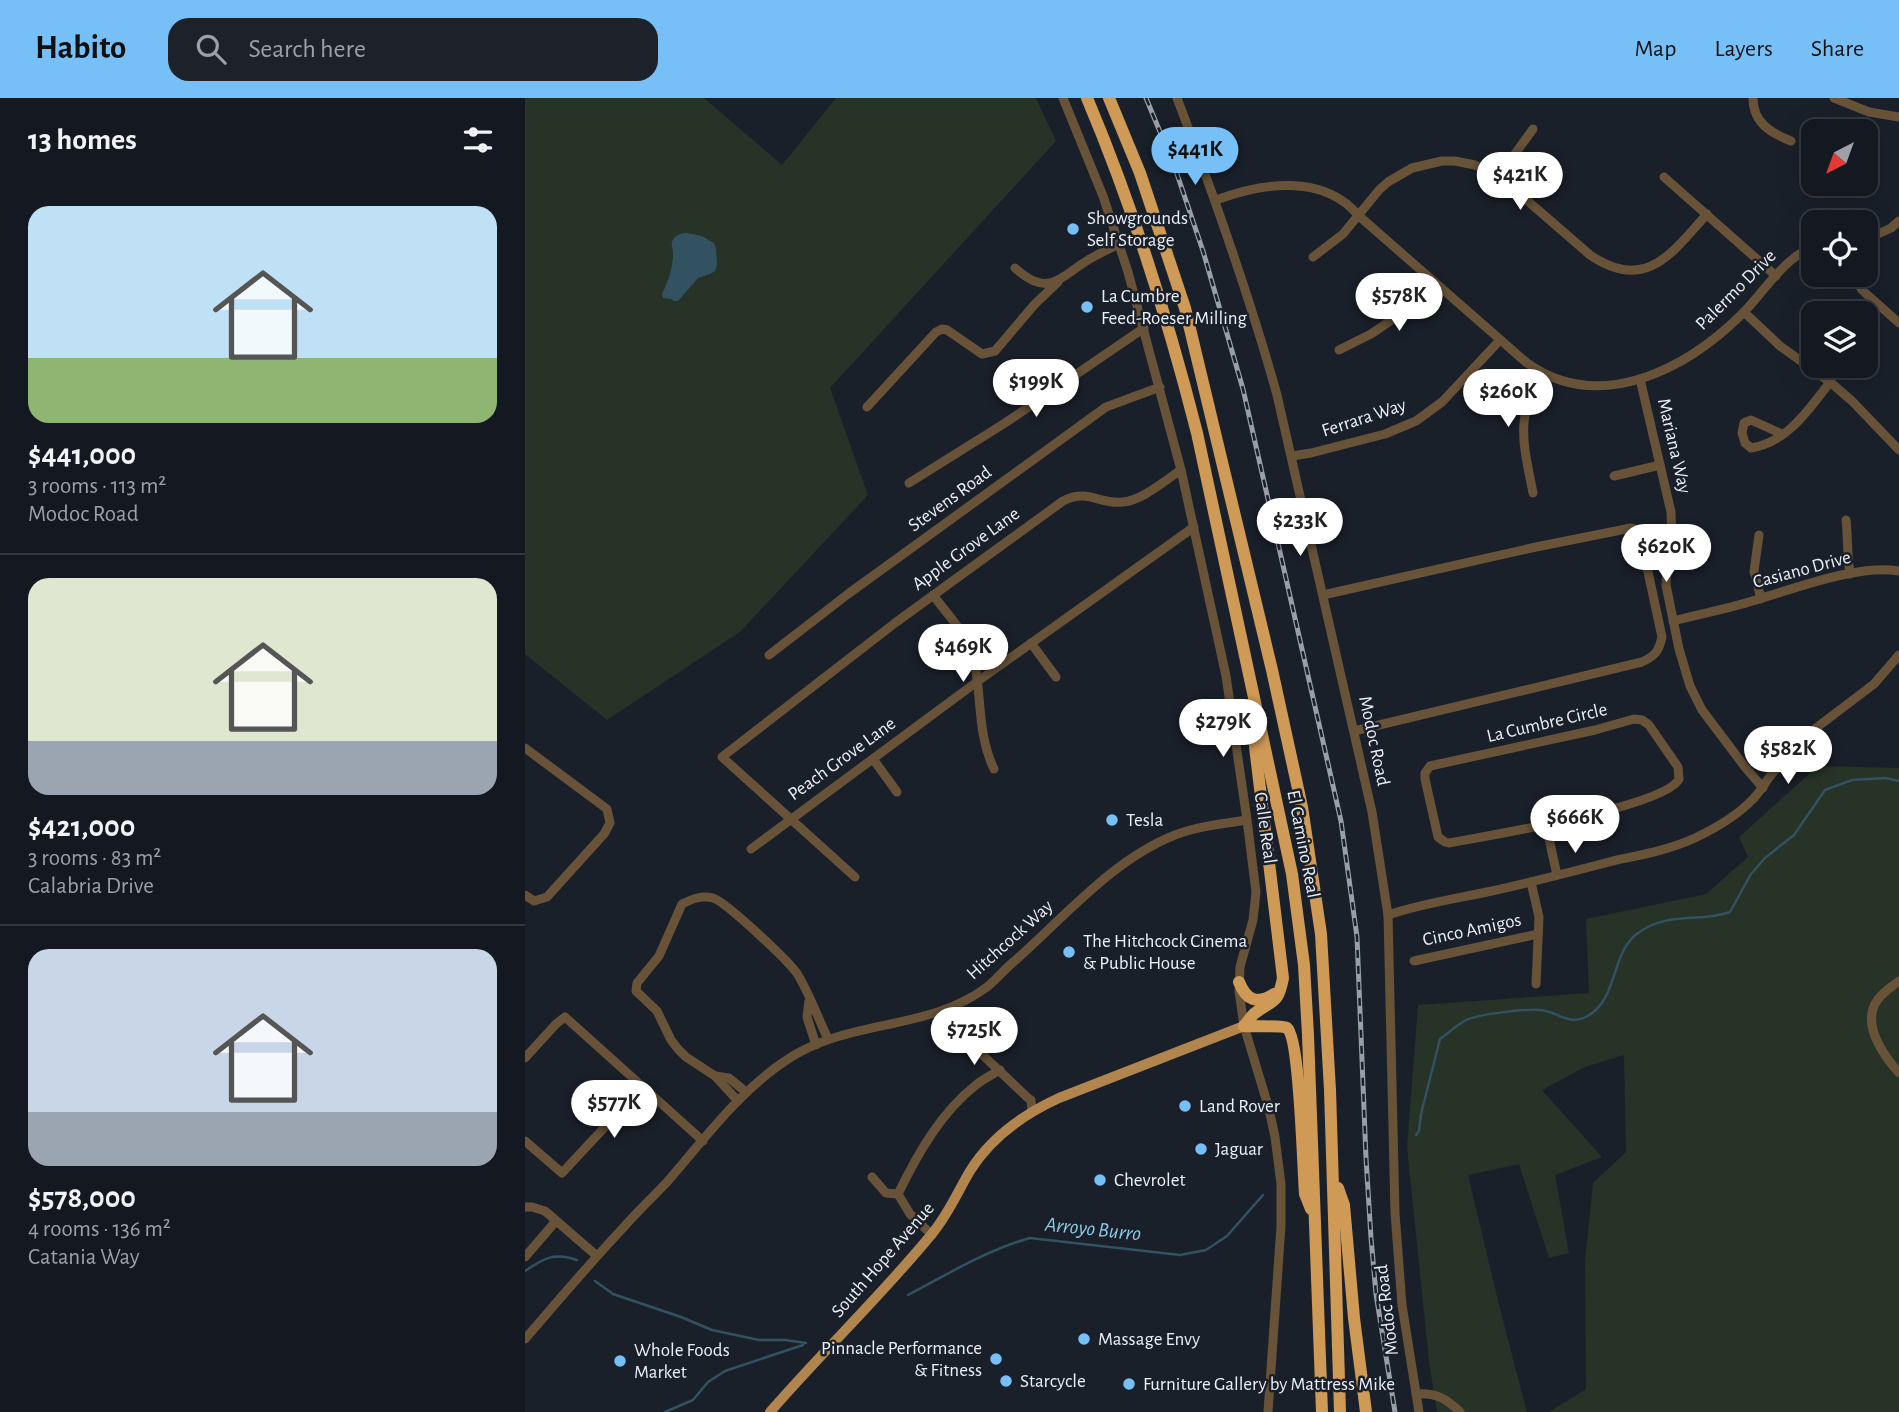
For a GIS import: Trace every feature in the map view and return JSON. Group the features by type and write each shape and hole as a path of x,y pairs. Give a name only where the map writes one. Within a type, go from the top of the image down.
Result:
{"highway":[{"name":"El Camino Real","path":"1087,98 1145,251 1178,360 1197,433 1292,874 1304,965 1322,1412"},
{"name":"El Camino Real","path":"1109,98 1140,173 1185,308 1269,656 1302,807 1321,934 1333,1171 1340,1412"},
{"path":"1244,1026 1254,1013 1275,1000 1283,978 1255,747 1256,709"},
{"path":"1238,982 1243,992 1253,1000 1262,1001 1280,990"},
{"path":"1244,1026 1280,1026 1291,1033 1296,1060 1305,1194 1315,1220"},
{"path":"1333,1171 1344,1205 1366,1412"}],"main road":[{"name":"South Hope Avenue","path":"770,1412 932,1235 951,1208 979,1157 1000,1134 1032,1111 1059,1098 1244,1026"}],"street":[{"name":"Calle Real","path":"1063,98 1103,196 1144,328 1181,470 1226,676 1256,901 1238,982 1244,1026 1269,1110 1281,1184 1281,1226 1268,1412"},
{"name":"Modoc Road","path":"1177,98 1216,200 1265,349 1324,595 1371,812 1388,915 1395,1213 1402,1305 1419,1412"},
{"path":"1753,98 1759,120 1773,134 1791,141"},
{"path":"1834,98 1899,117"},
{"path":"1499,176 1533,129"},
{"path":"1313,257 1335,242 1388,182 1412,168 1442,161 1465,163 1499,176 1590,255 1620,269 1640,269 1660,263 1676,250 1707,214"},
{"path":"1664,177 1776,276"},
{"name":"Palermo Drive","path":"1216,200 1250,188 1272,185 1289,185 1330,195 1353,209 1542,374 1583,386 1640,379 1689,358 1721,334 1793,258 1801,254"},
{"path":"1878,234 1899,221"},
{"path":"867,407 936,332 947,330 982,354 995,351 1058,282 1089,260 1119,244"},
{"path":"1015,268 1027,279 1058,282"},
{"path":"1339,351 1393,319 1430,278"},
{"path":"1862,287 1899,323"},
{"path":"1744,312 1780,346 1852,401 1899,450"},
{"path":"909,483 1005,423 1144,328"},
{"name":"Ferrara Way","path":"1292,456 1385,433 1416,421 1442,402 1500,340"},
{"path":"1533,494 1524,455 1523,425 1531,396 1542,374"},
{"name":"Mariana Way","path":"1640,379 1673,523 1666,585 1685,670 1696,701 1763,788"},
{"path":"1782,435 1804,415 1830,382"},
{"name":"Stevens Road","path":"769,654 1106,407 1160,387"},
{"path":"1614,476 1660,465"},
{"name":"Apple Grove Lane","path":"791,819 722,757 933,595 1063,501 1085,495 1108,502 1126,502 1136,499 1181,470"},
{"path":"1846,520 1850,574"},
{"name":"Peach Grove Lane","path":"751,849 978,681 1194,527"},
{"path":"1324,595 1536,547 1631,528 1639,530 1662,637 1660,648 1654,656 1629,665 1354,732"},
{"path":"1759,535 1754,570 1761,599"},
{"name":"Casiano Drive","path":"1673,621 1850,574 1899,571"},
{"path":"933,595 969,647 974,659 983,743 993,769"},
{"path":"1031,643 1056,677"},
{"path":"1388,915 1686,842 1738,814 1771,783 1783,769 1784,763 1816,728 1874,684 1899,655"},
{"name":"La Cumbre Circle","path":"1634,719 1649,725 1678,767 1680,775 1677,783 1664,792 1630,804 1546,825 1445,842 1438,837 1425,779 1427,769 1434,765 1634,719"},
{"path":"525,748 607,809 610,818 608,828 544,899 534,901 525,895"},
{"path":"873,759 897,792"},
{"path":"791,819 855,877"},
{"name":"Hitchcock Way","path":"525,1339 746,1092 778,1066 828,1039 950,1008 988,986 1066,913 1131,858 1159,842 1195,829 1247,820"},
{"path":"1546,825 1557,875"},
{"name":"Cinco Amigos","path":"1531,882 1539,918 1536,984"},
{"path":"738,1101 715,1076 678,1049 657,1011 636,991 636,983 659,957 682,904 706,897 721,901 792,966 828,1039"},
{"name":"Cinco Amigos","path":"1414,961 1538,934"},
{"path":"1899,981 1875,1004 1873,1022 1875,1039 1899,1073"},
{"path":"809,999 807,1017 816,1045"},
{"path":"950,1008 972,1045 1031,1100 1032,1111"},
{"path":"525,1058 565,1017 703,1141"},
{"path":"898,1194 925,1144 940,1123 975,1085 999,1070"},
{"path":"715,1076 729,1078 746,1092"},
{"path":"525,1141 562,1173 643,1086"},
{"path":"872,1177 886,1193 898,1194"},
{"path":"898,1194 909,1214 932,1235"},
{"path":"525,1207 540,1208 597,1256"},
{"path":"525,1257 556,1221"},
{"path":"1416,1394 1440,1396 1460,1412"}],"green space":[{"path":"525,98 704,98 782,165 836,98 1036,98 1056,141 830,388 868,495 740,632 607,720 525,654"},
{"path":"1818,766 1899,768 1899,1412 1549,1412 1586,1389 1585,1261 1593,1183 1626,1152 1624,1055 1585,1067 1542,1090 1602,1157 1555,1175 1569,1253 1549,1258 1519,1164 1468,1175 1527,1412 1437,1412 1429,1361 1407,1147 1418,1005 1589,993 1586,919 1706,894 1748,857 1739,837"}],"water":[{"path":"687,233 702,236 714,243 717,265 715,271 698,278 678,301 663,298 672,264 672,242 678,235"}],"waterway":[{"name":"Arroyo Burro","path":"1416,1135 1440,1039 1456,1027 1472,1018 1524,1010 1546,1011 1574,1020 1586,1017 1604,1000 1623,952 1638,933 1661,922 1730,912 1751,874 1765,858 1794,835 1825,790 1852,780 1885,778 1899,781"},
{"name":"Arroyo Burro","path":"908,1295 983,1256 1030,1238 1180,1255 1206,1250 1227,1236 1263,1195"},
{"path":"525,1271 549,1258 577,1260"},
{"path":"595,1281 613,1294 712,1330 759,1340 806,1343"},
{"name":"Arroyo Burro","path":"665,1412 693,1400 708,1382 725,1371 803,1345"}],"railway":[{"path":"1146,98 1175,168 1203,251 1243,389 1341,821 1357,937 1366,1158 1376,1294 1395,1412"}],"place":[{"name":"Showgrounds Self Storage","path":"1073,229"},
{"name":"La Cumbre Feed-Roeser Milling","path":"1087,307"},
{"name":"Tesla","path":"1112,820"},
{"name":"The Hitchcock Cinema & Public House","path":"1069,952"},
{"name":"Land Rover","path":"1185,1106"},
{"name":"Jaguar","path":"1201,1149"},
{"name":"Chevrolet","path":"1100,1180"},
{"name":"Massage Envy","path":"1084,1339"},
{"name":"Pinnacle Performance & Fitness","path":"996,1359"},
{"name":"Whole Foods Market","path":"620,1361"},
{"name":"Starcycle","path":"1006,1381"},
{"name":"Furniture Gallery by Mattress Mike","path":"1129,1384"}]}
